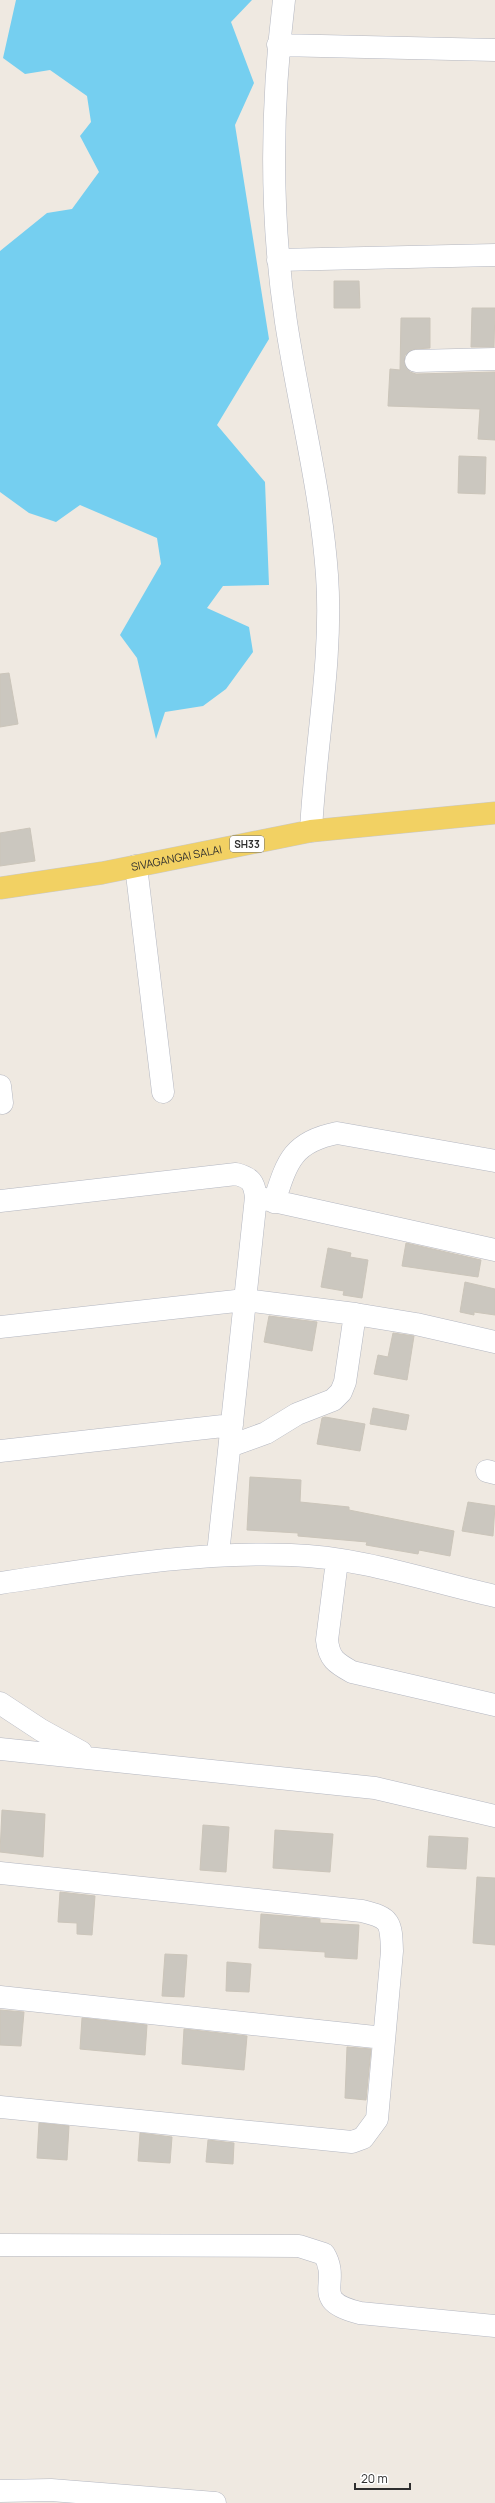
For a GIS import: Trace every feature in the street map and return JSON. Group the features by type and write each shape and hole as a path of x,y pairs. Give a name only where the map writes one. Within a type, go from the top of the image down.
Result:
{"main road":[{"name":"SIVAGANGAI SALAI","path":"0,888 136,866 310,831 495,813"}],"street":[{"path":"284,0 278,45 274,199 278,260 286,323 308,438 327,576 327,643 314,773 310,831"},
{"path":"278,45 495,50"},
{"path":"278,260 495,255"},
{"path":"416,361 495,359"},
{"path":"136,866 163,1092"},
{"path":"218,1554 245,1300 265,1200 289,1161 300,1148 316,1137 337,1133 495,1161"},
{"path":"0,1201 236,1174 249,1178 265,1200 495,1250"},
{"path":"0,1327 245,1300 355,1314 416,1324 495,1342"},
{"path":"0,1451 266,1433 297,1414 333,1400 341,1392 345,1382 355,1314"},
{"path":"0,1583 218,1554 292,1555 357,1563 495,1596"},
{"path":"337,1561 327,1640 328,1652 333,1662 352,1672 495,1705"},
{"path":"0,1703 41,1730 90,1757"},
{"path":"0,1749 90,1757 375,1788 495,1816"},
{"path":"0,1873 214,1894 381,1915 388,1920 392,1928 377,2120 363,2138 352,2142 0,2107"},
{"path":"0,1997 384,2038"},
{"path":"0,2245 298,2246 324,2254 330,2263 329,2295 333,2302 344,2309 360,2313 495,2326"},
{"path":"0,2491 50,2490 215,2503"}],"water":[{"path":"16,0 252,0 231,22 254,83 235,125 269,339 217,425 265,482 269,585 223,586 207,608 249,627 253,652 226,689 203,706 165,712 156,739 137,658 120,635 161,564 157,538 80,505 56,522 29,513 0,492 0,251 47,213 72,209 99,172 80,136 91,122 87,96 50,70 25,74 3,58"}],"building":[{"path":"334,281 359,281 360,308 334,308"},
{"path":"472,308 495,308 494,347 471,347"},
{"path":"401,318 430,318 430,348 415,349 405,355 404,362 410,372 416,374 495,372 495,440 478,439 480,409 388,406 390,369 400,370"},
{"path":"459,456 486,457 485,494 458,493"},
{"path":"9,673 18,724 0,727 0,674"},
{"path":"30,828 35,861 0,866 0,833"},
{"path":"406,1243 481,1260 478,1277 402,1266"},
{"path":"328,1248 351,1253 350,1257 368,1260 362,1298 343,1295 344,1291 321,1287"},
{"path":"465,1282 495,1289 495,1315 474,1312 474,1315 460,1312"},
{"path":"269,1316 317,1322 312,1351 264,1342"},
{"path":"393,1333 414,1336 407,1380 374,1374 378,1355 388,1357"},
{"path":"373,1408 409,1415 406,1430 370,1424"},
{"path":"325,1417 365,1424 360,1451 317,1444 322,1418"},
{"path":"250,1477 301,1480 300,1502 349,1507 349,1510 454,1531 450,1556 419,1550 418,1554 366,1545 367,1542 298,1536 298,1533 247,1530"},
{"path":"468,1502 495,1506 493,1536 462,1531"},
{"path":"2,1810 45,1814 43,1857 0,1852"},
{"path":"203,1825 229,1827 226,1872 200,1870"},
{"path":"275,1830 333,1834 330,1872 273,1868"},
{"path":"429,1836 468,1838 466,1869 427,1867"},
{"path":"477,1877 495,1878 495,1945 473,1943"},
{"path":"60,1892 95,1896 92,1935 77,1934 77,1923 58,1922"},
{"path":"261,1914 320,1919 320,1923 359,1925 357,1959 325,1957 325,1952 259,1948"},
{"path":"165,1954 187,1955 184,1997 162,1996"},
{"path":"227,1962 251,1964 249,1992 226,1991"},
{"path":"0,2010 24,2012 21,2046 0,2045"},
{"path":"82,2018 147,2025 145,2055 80,2049"},
{"path":"184,2029 247,2036 244,2070 182,2064"},
{"path":"347,2047 371,2049 366,2100 345,2098"},
{"path":"39,2123 69,2126 67,2160 37,2158"},
{"path":"140,2133 172,2137 170,2163 138,2161"},
{"path":"208,2140 234,2143 233,2164 206,2162"}]}
